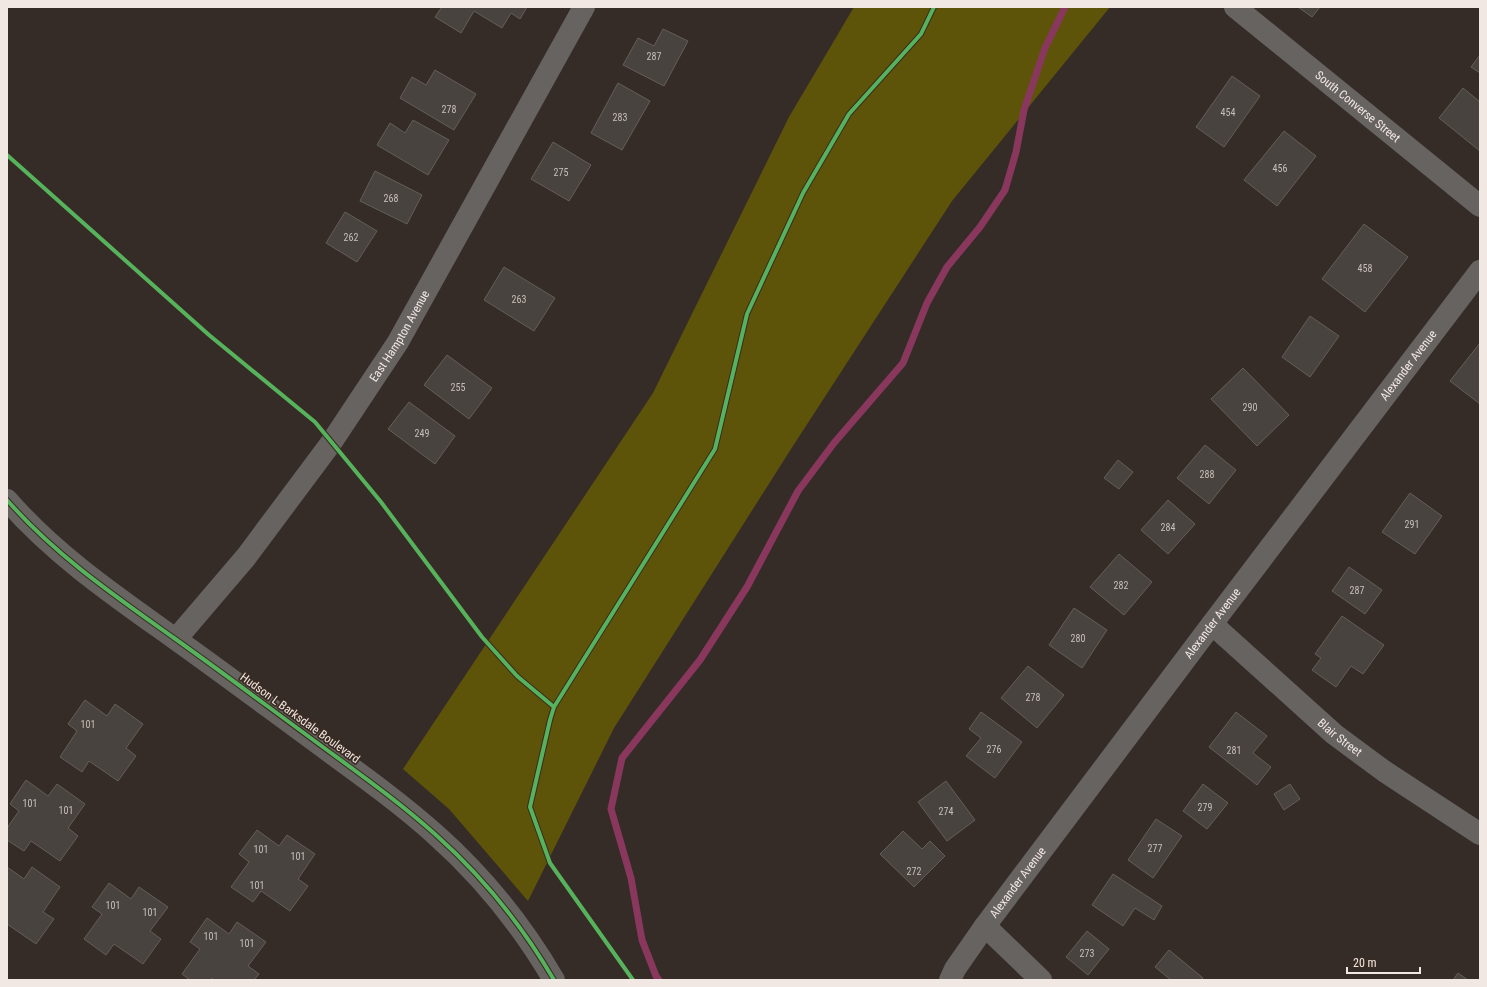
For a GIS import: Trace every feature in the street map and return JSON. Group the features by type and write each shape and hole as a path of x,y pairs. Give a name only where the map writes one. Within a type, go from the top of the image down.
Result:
{"street":[{"name":"East Hampton Avenue","path":"176,639 246,557 331,443 398,342 584,7"},
{"name":"South Converse Street","path":"1235,7 1480,206"},
{"name":"Alexander Avenue","path":"950,980 955,969 985,926 1480,271"},
{"name":"Hudson L Barksdale Boulevard","path":"7,500 53,546 95,581 392,799 437,836 478,876 515,921 554,980"},
{"name":"Blair Street","path":"1212,624 1334,734 1384,772 1480,834"},
{"path":"985,926 1041,980"}],"shaded area":[{"path":"854,7 1110,7 952,201 791,449 614,728 528,901 449,809 403,769 653,393 789,117"}],"building":[{"path":"442,7 527,7 520,19 511,13 502,28 474,11 461,33 435,17"},
{"path":"1298,7 1320,7 1312,17"},
{"path":"663,29 688,41 664,86 623,65 638,38 654,46"},
{"path":"1480,55 1480,73 1471,67"},
{"path":"435,70 476,94 454,130 400,98 412,77 426,85"},
{"path":"1232,76 1260,96 1224,147 1196,127"},
{"path":"618,83 650,101 622,150 591,133"},
{"path":"1463,88 1480,102 1480,151 1439,118"},
{"path":"413,120 449,140 428,175 377,145 390,123 405,133"},
{"path":"1284,131 1316,156 1277,206 1244,180"},
{"path":"553,142 591,165 569,201 531,179"},
{"path":"375,171 422,195 407,224 360,201"},
{"path":"345,212 377,231 357,262 326,243"},
{"path":"1364,224 1408,257 1365,312 1322,279"},
{"path":"504,267 555,298 534,331 484,300"},
{"path":"1310,316 1339,336 1310,377 1282,357"},
{"path":"1480,343 1480,404 1450,381"},
{"path":"447,355 492,388 469,419 424,385"},
{"path":"1243,368 1289,415 1257,446 1211,399"},
{"path":"409,402 455,436 435,464 388,429"},
{"path":"1205,445 1236,470 1209,504 1177,478"},
{"path":"1118,460 1133,472 1119,489 1104,478"},
{"path":"1410,493 1442,516 1415,554 1382,532"},
{"path":"1168,500 1195,524 1168,554 1141,530"},
{"path":"1119,554 1152,582 1124,615 1090,587"},
{"path":"1349,567 1382,590 1365,614 1332,591"},
{"path":"1074,608 1107,630 1082,668 1049,645"},
{"path":"1342,616 1384,645 1363,674 1351,666 1336,687 1312,670 1321,658 1315,654"},
{"path":"1028,666 1064,695 1037,728 1001,698"},
{"path":"85,700 107,716 115,704 143,724 126,748 136,756 118,781 89,761 82,772 60,757 77,731 68,724"},
{"path":"981,712 1022,742 995,778 966,756 981,738 969,729"},
{"path":"1236,712 1267,736 1253,753 1271,767 1257,785 1209,747"},
{"path":"26,780 48,796 57,784 85,804 68,828 78,836 60,861 31,841 24,851 7,840 7,828 19,811 10,804"},
{"path":"946,781 975,820 947,841 918,802"},
{"path":"1203,784 1228,803 1207,829 1183,811"},
{"path":"1290,784 1300,799 1284,810 1274,794"},
{"path":"1156,819 1182,836 1153,878 1128,860"},
{"path":"257,830 279,846 287,835 315,854 298,879 308,886 290,911 261,891 253,902 231,887 249,862 239,854"},
{"path":"903,831 922,849 930,841 945,856 914,887 880,854"},
{"path":"7,867 24,879 32,867 60,887 43,912 54,919 36,944 7,924"},
{"path":"1113,874 1162,906 1154,920 1135,908 1123,926 1092,905"},
{"path":"109,883 131,899 139,887 168,907 150,931 161,939 143,964 114,944 106,955 84,939 102,914 92,907"},
{"path":"207,918 229,934 237,922 266,942 248,966 259,974 254,980 214,980 212,978 211,980 190,980 182,974 200,949 190,942"},
{"path":"1087,931 1109,949 1088,975 1066,957"},
{"path":"1169,950 1203,978 1201,980 1171,980 1155,967"},
{"path":"1458,973 1468,980 1453,980"}],"waterway":[{"path":"659,980 642,940 631,878 611,809 622,758 700,660 747,587 798,491 834,443 903,363 927,303 947,267 980,227 1005,190 1016,152 1024,110 1045,48 1065,7"}],"cycle path":[{"path":"633,980 550,863 530,807 554,707 715,449 747,314 803,193 849,114 921,34 934,7"},
{"path":"7,155 209,335 315,422 381,502 482,637 517,676 554,707"},
{"path":"7,500 45,539 86,574 373,784 436,835 453,851 501,903 529,941 554,980"}]}
